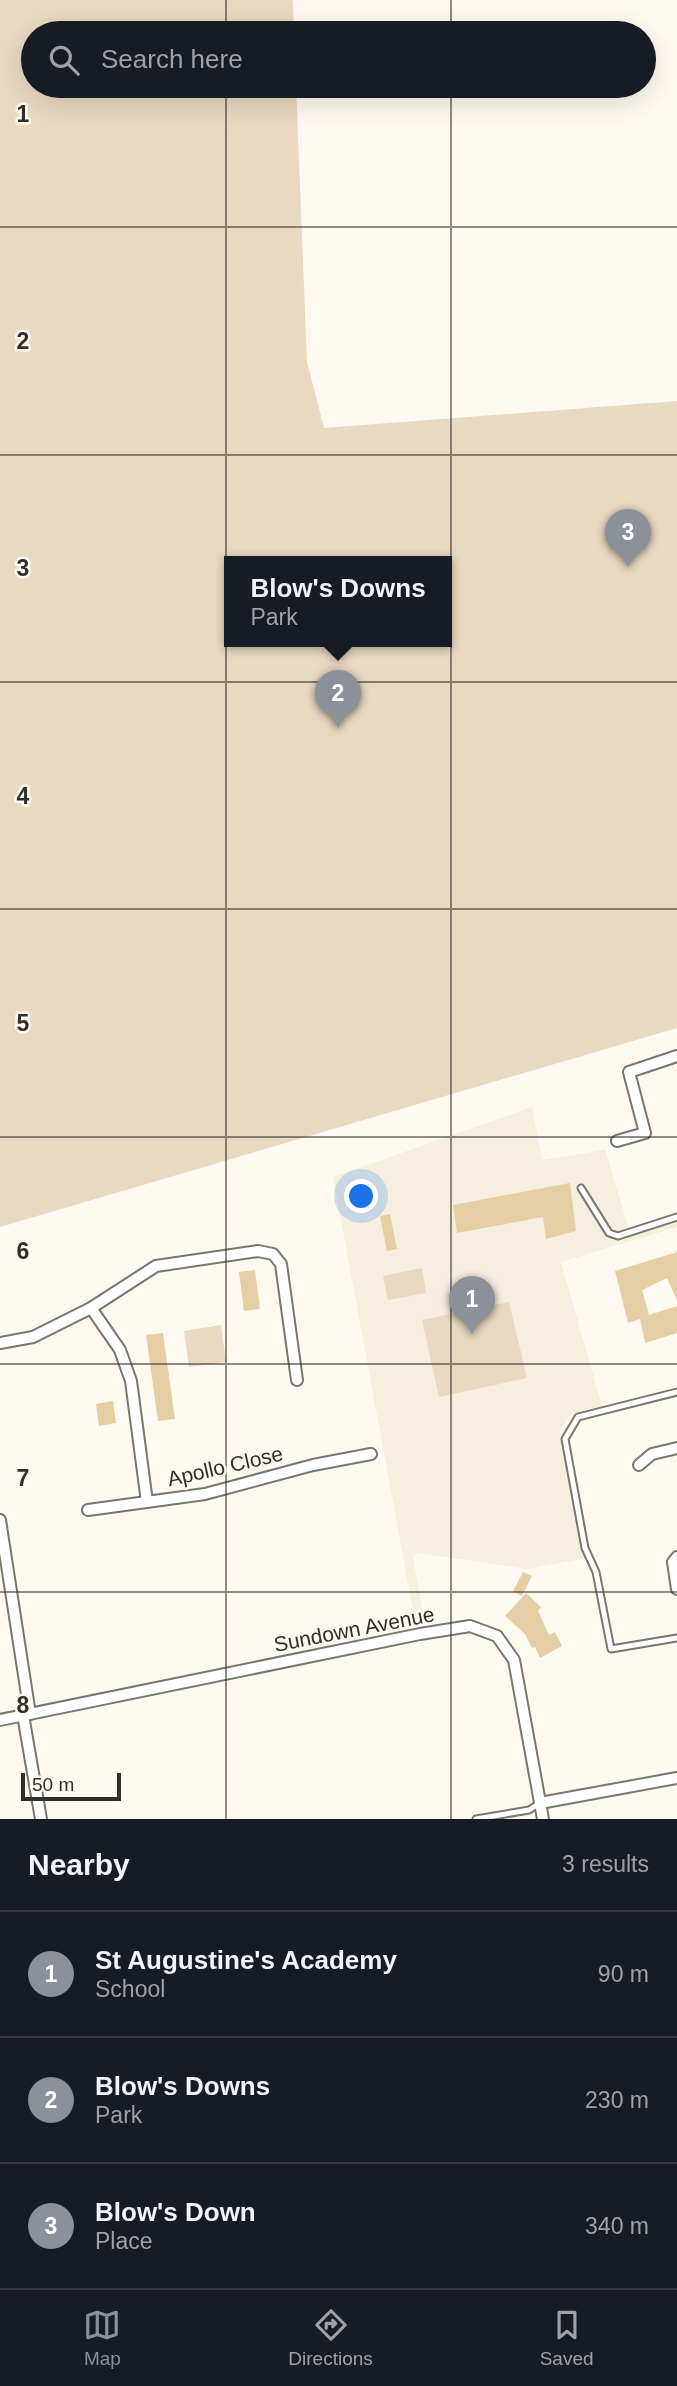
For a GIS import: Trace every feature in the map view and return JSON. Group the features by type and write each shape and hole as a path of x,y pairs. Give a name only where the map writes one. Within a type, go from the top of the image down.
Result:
{"street":[{"path":"617,1141 645,1133 629,1072 677,1056"},
{"path":"0,1343 33,1337 91,1308 156,1266 258,1251 273,1254 281,1264 297,1380"},
{"path":"91,1308 120,1350 131,1381 146,1502"},
{"path":"639,1465 652,1454 677,1448"},
{"name":"Apollo Close","path":"88,1510 205,1494 313,1465 370,1454"},
{"path":"0,1520 41,1819"},
{"path":"677,1557 673,1562 677,1589"},
{"name":"Sundown Avenue","path":"0,1720 470,1626 497,1636 514,1660 543,1819"},
{"path":"540,1802 677,1777"}],"lane":[{"path":"581,1188 609,1233 618,1236 677,1217"},
{"path":"677,1392 578,1417 565,1439 585,1548 596,1572 611,1650 677,1638"},
{"path":"477,1819 529,1810 540,1802"}],"shaded area":[{"path":"0,0 293,0 294,21 21,21 21,98 296,98 307,362 324,428 677,401 677,1028 0,1227"},
{"path":"532,1107 542,1160 605,1150 630,1232 677,1213 677,1227 561,1262 602,1406 571,1414 559,1432 586,1558 527,1569 418,1553 413,1558 426,1629 417,1632 333,1177"},
{"path":"422,1268 426,1293 388,1300 383,1276"},
{"path":"509,1302 527,1378 439,1397 422,1320"},
{"path":"221,1325 226,1362 189,1367 184,1331"}],"building":[{"path":"570,1183 576,1231 546,1239 543,1217 457,1233 453,1205"},
{"path":"390,1214 397,1249 387,1251 380,1216"},
{"path":"677,1252 677,1301 667,1278 642,1290 649,1315 677,1306 677,1333 645,1343 640,1319 628,1323 615,1271"},
{"path":"255,1270 260,1309 244,1311 239,1272"},
{"path":"163,1333 175,1419 158,1421 146,1335"},
{"path":"113,1401 116,1423 99,1426 96,1404"},
{"path":"523,1572 532,1576 522,1596 513,1591"},
{"path":"526,1593 541,1607 538,1611 549,1635 555,1632 562,1646 540,1658 525,1634 505,1616"}],"place":[{"name":"Blow's Down","path":"628,567"},
{"name":"Blow's Downs","path":"338,728"},
{"name":"St Augustine's Academy","path":"472,1334"}]}
